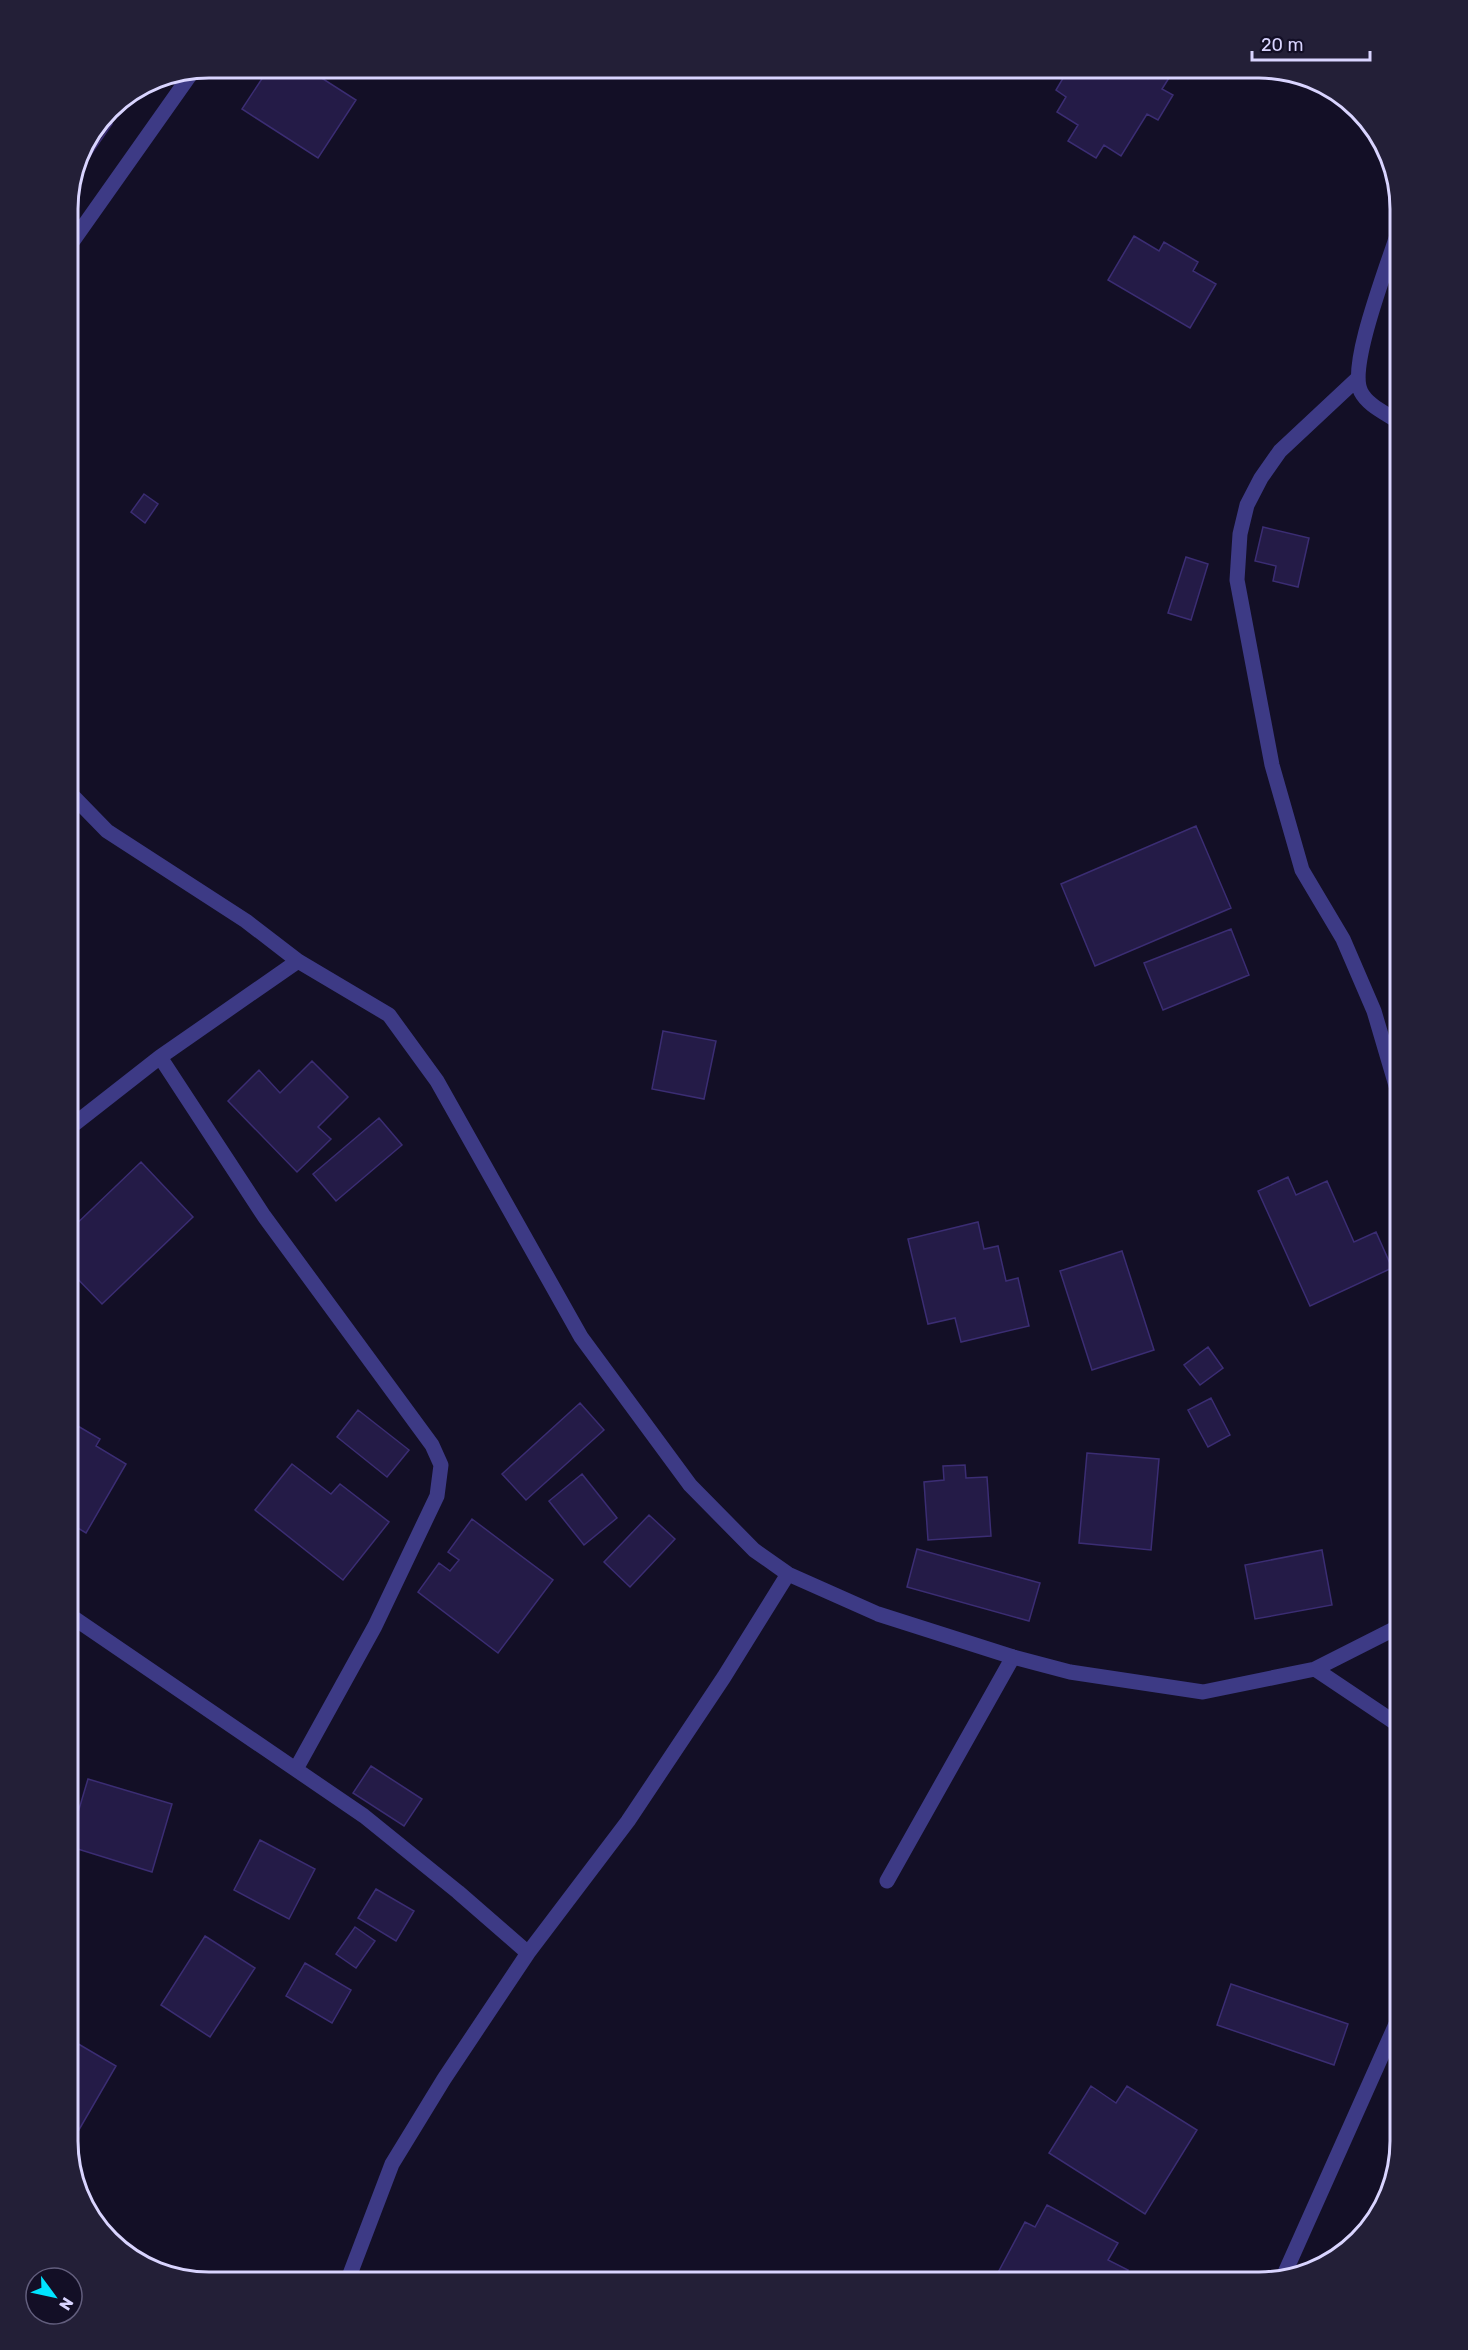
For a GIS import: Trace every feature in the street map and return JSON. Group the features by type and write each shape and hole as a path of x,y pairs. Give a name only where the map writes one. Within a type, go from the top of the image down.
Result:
{"street":[{"path":"78,234 186,80"},
{"path":"1390,259 1359,359 1357,379 1361,392 1371,403 1390,416"},
{"path":"1357,379 1280,451 1261,478 1247,505 1240,534 1237,580 1272,765 1302,870 1343,939 1374,1011 1390,1063"},
{"path":"78,801 107,831 246,921 298,961 389,1015 437,1081 581,1337 690,1485 754,1550 788,1574 878,1614 1013,1657 1070,1672 1203,1692 1315,1670 1390,1632"},
{"path":"78,1121 160,1057 298,961"},
{"path":"160,1057 264,1216 432,1445 441,1465 437,1496 375,1626 296,1769"},
{"path":"350,2272 392,2164 444,2079 528,1953 628,1821 724,1677 788,1574"},
{"path":"78,1621 364,1816 458,1892 528,1953"},
{"path":"887,1881 1013,1657"},
{"path":"1315,1670 1390,1719"},
{"path":"1287,2268 1390,2039"}],"building":[{"path":"262,78 322,78 356,100 318,158 242,109"},
{"path":"1063,78 1169,78 1162,89 1173,95 1158,120 1147,114 1121,156 1104,145 1096,158 1068,141 1078,125 1057,112 1066,97 1056,90"},
{"path":"112,124 89,158 100,136"},
{"path":"1134,236 1159,251 1164,242 1198,262 1193,271 1216,284 1190,328 1108,280"},
{"path":"144,494 158,504 145,523 131,512"},
{"path":"1263,527 1309,538 1298,587 1273,581 1276,566 1255,561"},
{"path":"1186,557 1208,564 1191,620 1168,613"},
{"path":"1196,826 1231,908 1095,966 1061,884"},
{"path":"1231,929 1249,975 1163,1010 1144,963"},
{"path":"663,1031 716,1041 704,1099 652,1089"},
{"path":"312,1061 348,1097 318,1127 331,1139 297,1172 228,1101 259,1070 280,1093"},
{"path":"379,1118 402,1145 336,1201 313,1174"},
{"path":"141,1162 193,1217 102,1304 78,1279 78,1222"},
{"path":"1288,1177 1296,1195 1327,1181 1354,1242 1376,1232 1390,1264 1390,1269 1310,1306 1258,1191"},
{"path":"978,1222 984,1249 998,1246 1006,1281 1018,1278 1029,1326 961,1342 955,1318 928,1324 908,1239"},
{"path":"1122,1251 1154,1350 1092,1370 1060,1271"},
{"path":"1208,1347 1223,1368 1200,1385 1184,1365"},
{"path":"1211,1398 1230,1435 1208,1447 1188,1410"},
{"path":"580,1403 604,1430 526,1500 502,1474"},
{"path":"358,1410 409,1450 387,1477 337,1437"},
{"path":"78,1426 100,1439 96,1446 126,1464 86,1533 78,1528"},
{"path":"1087,1453 1159,1459 1151,1550 1079,1543"},
{"path":"292,1464 331,1494 340,1484 389,1522 343,1580 255,1510"},
{"path":"965,1465 966,1478 987,1477 991,1536 928,1540 924,1482 944,1480 943,1466"},
{"path":"582,1474 617,1518 584,1545 549,1501"},
{"path":"649,1515 675,1539 630,1587 604,1562"},
{"path":"472,1519 553,1580 498,1653 418,1592 439,1563 450,1571 459,1560 448,1552"},
{"path":"917,1549 1040,1583 1029,1621 907,1587"},
{"path":"1322,1550 1332,1605 1255,1619 1245,1565"},
{"path":"371,1766 422,1799 404,1826 353,1793"},
{"path":"88,1779 172,1804 152,1872 78,1849 78,1812"},
{"path":"260,1840 315,1869 289,1919 234,1890"},
{"path":"376,1889 414,1911 396,1941 358,1918"},
{"path":"355,1927 375,1941 356,1968 336,1954"},
{"path":"205,1936 255,1968 210,2037 161,2005"},
{"path":"305,1963 351,1990 332,2023 286,1996"},
{"path":"1231,1984 1348,2024 1334,2065 1217,2025"},
{"path":"78,2044 116,2066 78,2131"},
{"path":"1091,2086 1116,2103 1127,2086 1197,2130 1145,2214 1049,2153"},
{"path":"1047,2205 1118,2243 1108,2260 1128,2270 1127,2272 998,2272 1025,2222 1035,2227"}]}
